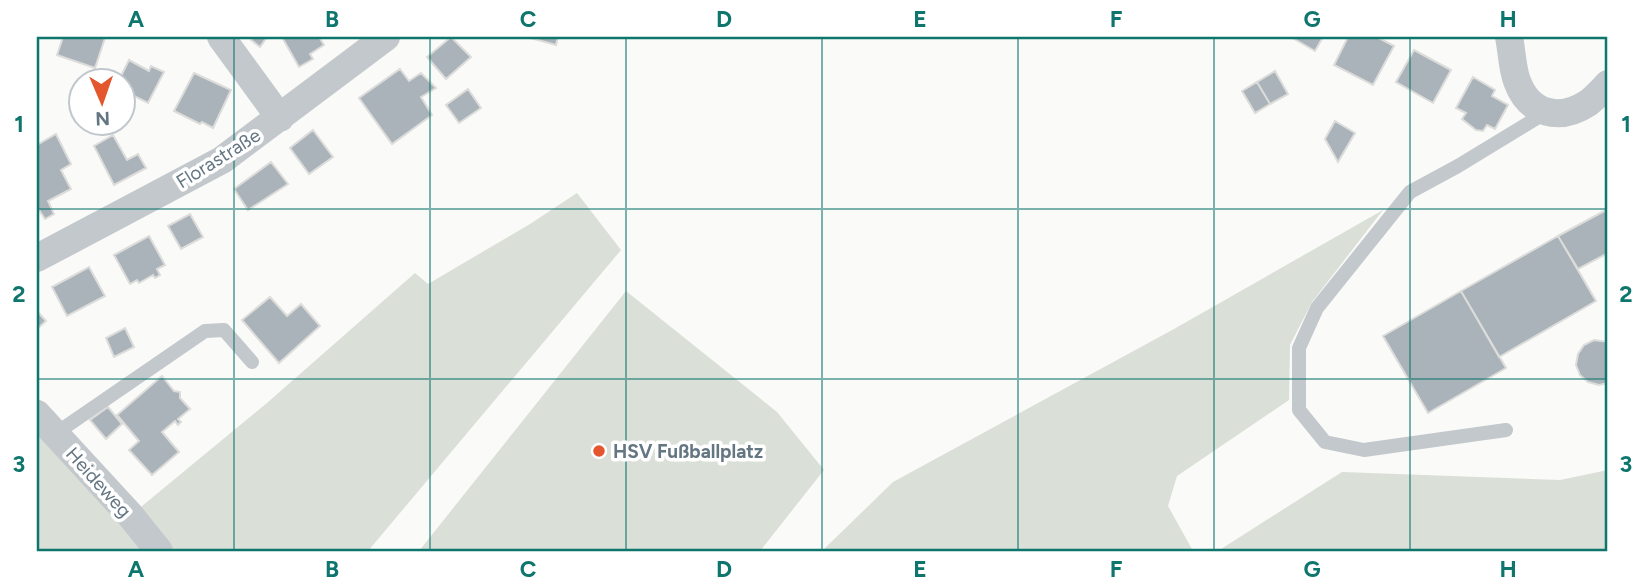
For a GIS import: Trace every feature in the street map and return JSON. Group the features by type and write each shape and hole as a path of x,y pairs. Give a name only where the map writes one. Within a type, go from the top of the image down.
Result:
{"street":[{"path":"221,37 280,118"},
{"name":"Florastraße","path":"37,258 222,160 386,37"},
{"path":"1509,37 1516,80 1529,103 1545,113 1566,113 1588,103 1608,84"},
{"name":"Heideweg","path":"46,424 130,515 159,551"}],"lane":[{"path":"1506,430 1364,450 1325,442 1299,410 1299,348 1317,309 1410,192 1545,113"},
{"path":"46,424 205,331 223,330 251,362"}],"shaded area":[{"path":"577,193 621,250 368,551 172,551 136,511 267,403 415,273 428,284"},
{"path":"1383,210 1312,302 1290,345 1289,400 1177,476 1168,506 1193,551 822,551 893,482 1174,329"},
{"path":"626,291 777,412 824,470 760,551 419,551"},
{"path":"37,428 144,551 37,551"},
{"path":"1608,470 1608,551 1218,551 1342,472 1560,480"}],"building":[{"path":"63,37 105,38 96,66 57,55"},
{"path":"254,37 267,37 260,47 251,40"},
{"path":"319,37 324,45 310,54 313,59 299,67 283,39"},
{"path":"451,37 471,57 446,79 427,57"},
{"path":"527,37 558,37 556,45"},
{"path":"1291,37 1323,37 1315,51"},
{"path":"1348,37 1377,37 1394,46 1373,85 1334,65"},
{"path":"1414,50 1451,70 1433,103 1396,82"},
{"path":"129,60 149,71 151,66 164,72 148,103 136,97 136,66 126,66"},
{"path":"400,69 409,81 421,73 436,88 421,97 432,115 392,144 359,98"},
{"path":"1275,71 1288,94 1270,104 1257,82"},
{"path":"194,73 231,90 213,128 174,111"},
{"path":"1473,77 1495,90 1492,96 1508,105 1495,129 1487,125 1483,131 1476,130 1462,119 1466,113 1456,108"},
{"path":"1257,82 1270,104 1255,113 1242,91"},
{"path":"468,89 481,108 459,123 446,105"},
{"path":"1335,121 1355,133 1338,162 1325,139"},
{"path":"313,130 333,157 309,174 290,148"},
{"path":"56,134 71,164 61,170 71,189 48,201 54,214 45,219 37,207 37,145"},
{"path":"114,136 127,160 138,154 146,168 114,185 94,146"},
{"path":"271,162 288,184 248,210 234,189"},
{"path":"1608,209 1608,253 1578,269 1558,236"},
{"path":"190,214 203,237 181,249 168,226"},
{"path":"149,236 165,265 157,269 160,275 155,278 153,275 139,283 137,280 130,284 114,255"},
{"path":"1558,236 1596,301 1499,357 1461,291"},
{"path":"89,267 105,296 67,316 52,287"},
{"path":"1461,291 1506,368 1428,413 1383,336"},
{"path":"270,297 287,316 301,304 320,326 279,363 242,320"},
{"path":"37,311 46,321 37,329"},
{"path":"125,328 134,347 114,357 106,338"},
{"path":"1594,340 1608,342 1608,383 1599,385 1588,382 1580,375 1576,365 1578,354 1584,345"},
{"path":"162,376 174,391 180,392 180,398 190,409 178,419 181,422 178,425 175,421 162,432 179,452 152,475 129,450 139,441 117,415"},
{"path":"108,407 122,424 106,439 90,420"}],"place":[{"name":"HSV Fußballplatz","path":"599,451"}]}
